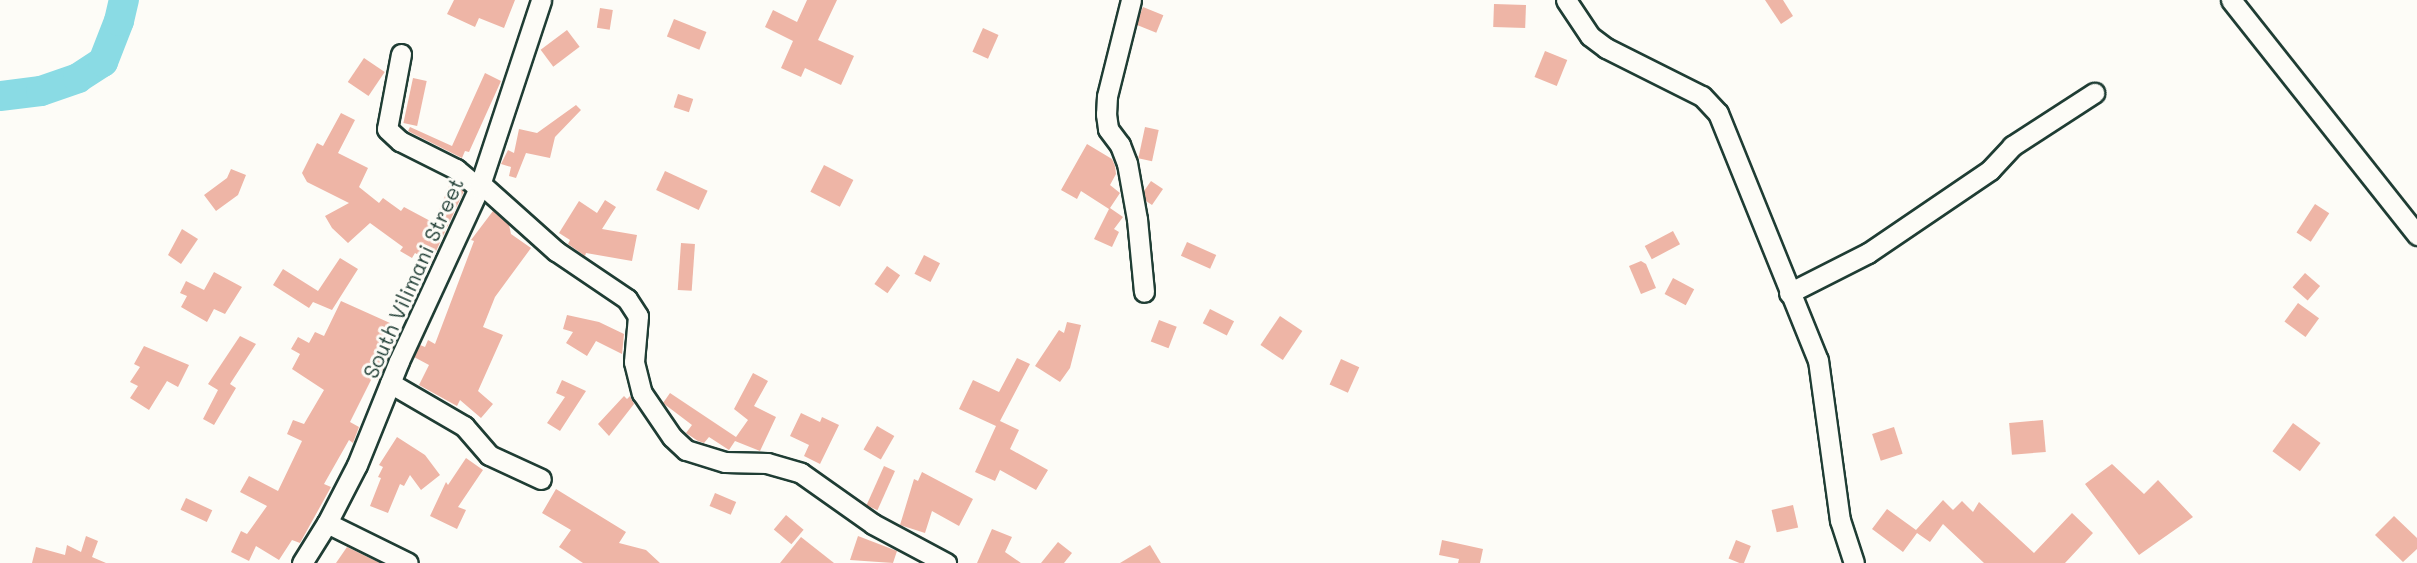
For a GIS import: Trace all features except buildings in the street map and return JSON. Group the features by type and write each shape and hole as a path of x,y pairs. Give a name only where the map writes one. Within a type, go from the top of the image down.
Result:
{"street":[{"name":"South Vilimani Street","path":"302,563 358,464 390,383 480,186 541,0"},
{"path":"1132,0 1107,96 1106,114 1108,129 1120,145 1127,163 1137,219 1144,292"},
{"path":"1566,0 1590,36 1606,48 1702,96 1718,113 1818,360 1840,520 1854,563"},
{"path":"2231,0 2417,235"},
{"path":"401,54 387,129 400,141 456,169 556,251 627,299 638,316 634,362 642,393 680,445 725,462 767,463 801,473 873,524 946,563"},
{"path":"1790,293 1868,253 1990,170 2012,146 2094,93"},
{"path":"390,383 464,426 489,455 541,479"},
{"path":"327,523 408,563"}],"waterway":[{"path":"0,96 41,91 78,78 103,62 124,0"}]}
